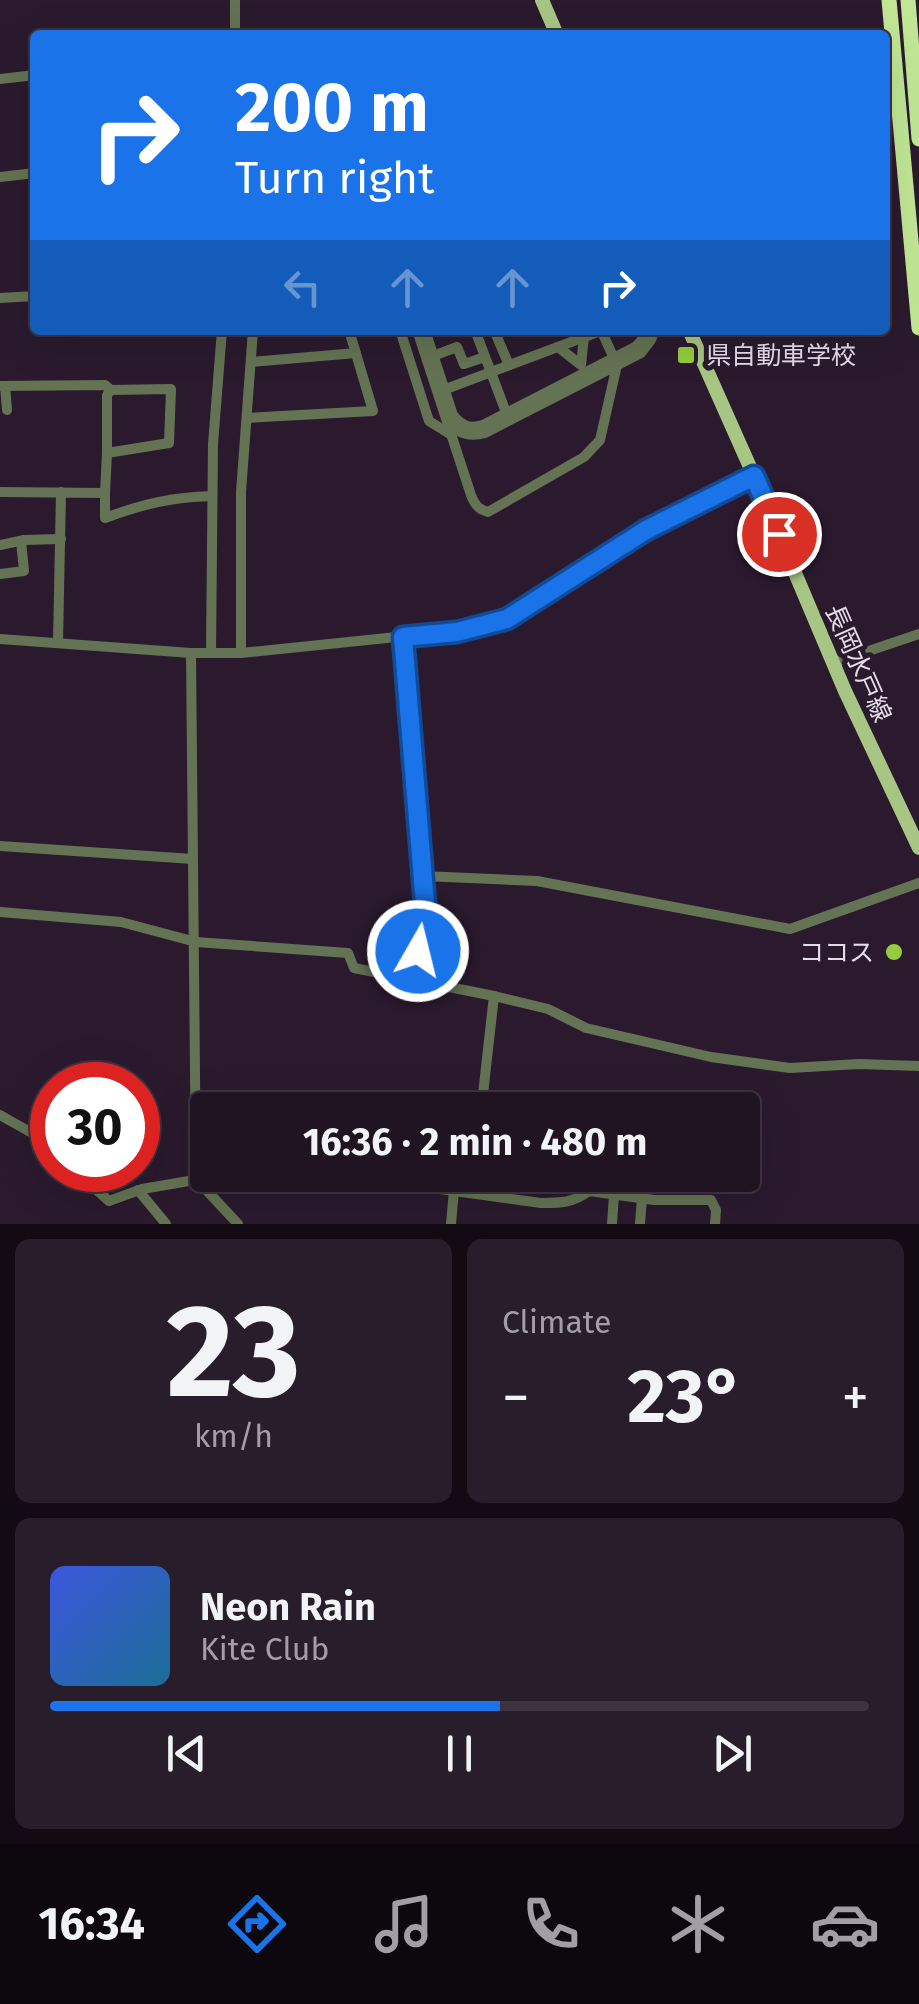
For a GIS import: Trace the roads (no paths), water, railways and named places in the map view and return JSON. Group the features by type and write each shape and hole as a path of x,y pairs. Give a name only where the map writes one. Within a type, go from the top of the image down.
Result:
{"highway":[{"path":"889,0 919,328"},
{"path":"908,0 919,139"}],"main road":[{"path":"542,0 556,30"},
{"name":"長岡水戸線","path":"691,335 833,663 918,846"}],"street":[{"path":"234,30 236,0"},
{"path":"0,78 30,75"},
{"path":"0,177 30,172"},
{"path":"0,298 30,296"},
{"path":"211,652 213,444 222,335"},
{"path":"241,653 241,492 253,335"},
{"path":"246,418 373,411 351,335"},
{"path":"402,335 429,420 451,435"},
{"path":"421,335 441,391 459,423 483,425 507,417"},
{"path":"422,335 433,356 445,418 474,504 488,512 594,449 603,433 615,361 604,335"},
{"path":"477,335 507,417"},
{"path":"496,335 510,366"},
{"path":"558,335 561,346 580,365 584,337"},
{"path":"441,391 589,335"},
{"path":"615,361 645,335"},
{"path":"445,418 460,433 477,436 646,348 652,335"},
{"path":"433,356 457,348 464,364 485,358"},
{"path":"251,362 356,353"},
{"path":"7,410 3,386 105,384 111,390 171,389 169,442 107,453"},
{"path":"111,390 107,395 105,518 153,502 212,496"},
{"path":"0,639 241,653 457,632 507,619 646,530 754,476"},
{"path":"0,492 105,493"},
{"path":"58,643 61,492"},
{"path":"0,545 61,539"},
{"path":"0,574 24,571 21,541"},
{"path":"833,663 919,634"},
{"path":"403,637 425,904 413,980"},
{"path":"191,652 196,1092"},
{"path":"0,846 193,858"},
{"path":"422,876 537,881 790,929 919,883"},
{"path":"0,912 120,922 196,942 348,953 354,968 548,1009 586,1028 711,1056 790,1068 919,1066"},
{"path":"483,1092 494,996"},
{"path":"0,1115 30,1132"},
{"path":"160,1186 190,1180"},
{"path":"99,1192 109,1201 133,1192"},
{"path":"140,1192 166,1224"},
{"path":"208,1192 238,1224"},
{"path":"451,1224 456,1192"},
{"path":"469,1192 541,1203 565,1203 588,1192"},
{"path":"597,1192 711,1200 716,1224"},
{"path":"612,1224 614,1194"},
{"path":"640,1224 642,1198"}],"place":[{"name":"県自動車学校","path":"686,355"},
{"name":"ココス","path":"894,952"}]}
